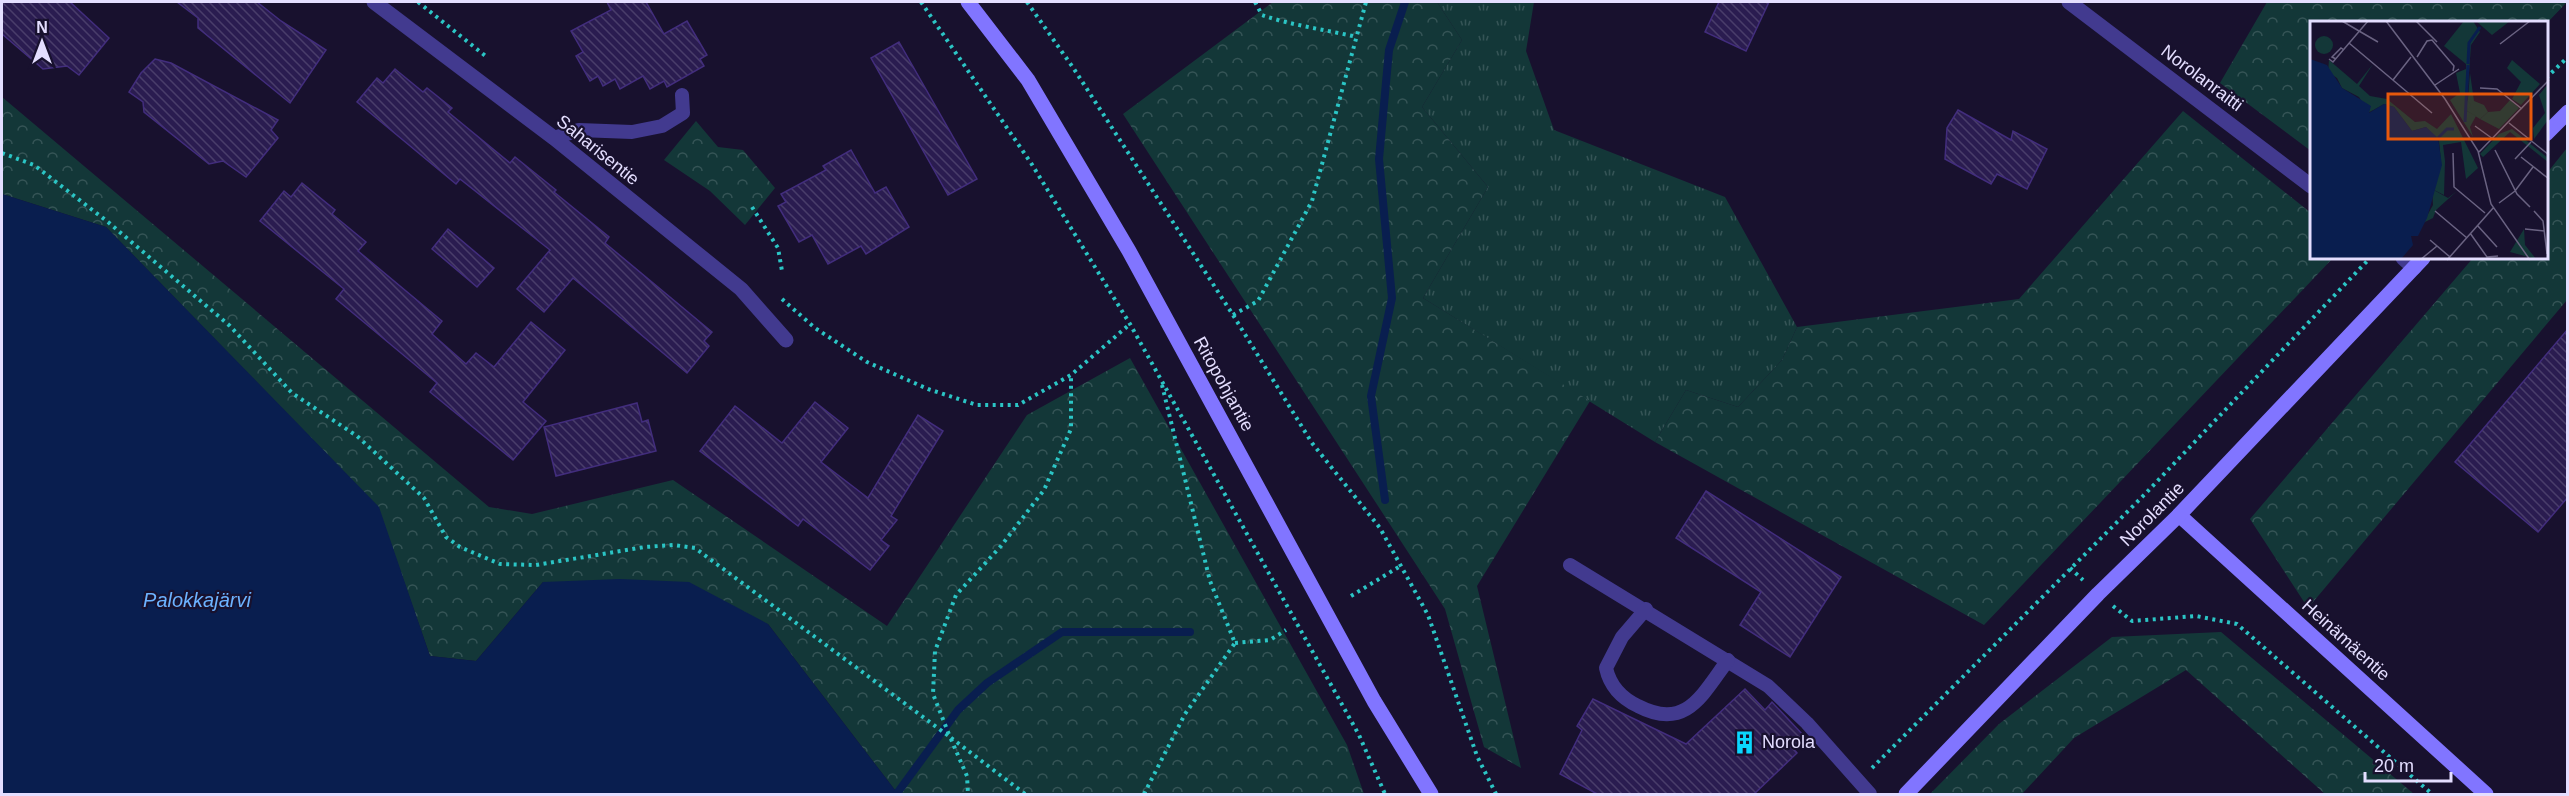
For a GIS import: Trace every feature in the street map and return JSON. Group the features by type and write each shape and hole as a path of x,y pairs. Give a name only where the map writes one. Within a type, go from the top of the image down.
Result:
{"street":[{"name":"Saharisentie","path":"374,2 554,138 741,289 786,340"},
{"name":"Ritopohjantie","path":"968,2 1028,80 1129,251 1374,701 1431,795"},
{"name":"Norolanraitti","path":"2069,2 2310,185"},
{"path":"2548,133 2568,112"},
{"name":"Norolantie","path":"1906,795 2098,594 2179,515 2413,261"},
{"name":"Heinämäentie","path":"2179,515 2486,795"}],"lane":[{"path":"554,138 579,130 632,132 662,126 683,113 682,95"},
{"path":"1570,565 1646,609 1768,686 1807,723 1870,795"},
{"path":"1646,609 1622,637 1606,668 1610,684 1633,704 1656,716 1677,714 1691,706 1728,660"}],"path":[{"path":"921,2 1031,163 1130,324 1359,735 1385,795"},
{"path":"1027,2 1074,69 1233,315 1312,443 1380,528 1402,565 1428,615 1477,756 1496,795"},
{"path":"1255,2 1262,15 1278,21 1301,23 1357,37"},
{"path":"1233,315 1258,301 1312,201 1366,2"},
{"path":"2548,77 2568,57"},
{"path":"2,153 34,165 108,222 221,318 292,393 357,436 424,498 446,537 460,547 500,564 536,565 645,547 674,545 695,548 1025,795"},
{"path":"752,207 778,248 782,271"},
{"path":"1858,782 2146,493 2368,260"},
{"path":"816,328 867,362 928,389 976,405 1018,405 1071,375 1130,324"},
{"path":"968,795 967,776 933,694 935,651 956,595 1001,546 1044,490 1071,429 1071,375"},
{"path":"1160,378 1210,581 1235,643"},
{"path":"1351,596 1402,565"},
{"path":"2070,568 2132,621 2196,616 2237,624 2432,795"},
{"path":"1144,795 1185,714 1235,643 1270,640 1286,630"}],"green space":[{"path":"1273,2 1437,2 1462,40 1422,107 1488,187 1423,298 1590,401 1477,586 1521,768 1484,747 1445,609 1123,114"},
{"path":"1437,2 1534,2 1526,51 1554,130 1725,197 1797,327 1782,360 1738,407 1686,390 1655,442 1423,298 1488,187 1422,107 1462,40"},
{"path":"2267,2 2567,2 2548,22 2310,21 2310,150 2220,83"},
{"path":"2,97 489,507 532,514 673,480 887,626 1027,415 1130,358 1347,745 1364,794 898,794 768,624 543,582 476,661 430,656 378,507 106,227 2,194"},
{"path":"2183,111 2310,212 2310,260 2331,260 1984,625 1655,442 1686,390 1738,407 1782,360 1797,327 2019,299"},
{"path":"696,121 718,147 743,150 775,188 745,225 710,191 664,160"},
{"path":"2567,148 2567,300 2308,608 2250,519 2471,260 2548,260 2548,172"},
{"path":"2221,632 2414,794 2325,794 2186,670 2074,738 2022,794 1930,794 1999,724 2112,637"}],"water":[{"name":"Palokkajärvi","path":"2,194 106,227 379,507 430,656 476,661 543,582 620,579 689,582 768,624 898,794 2,794"}],"building":[{"path":"2,2 70,2 109,38 79,75 67,66 43,69 2,34"},
{"path":"177,2 257,2 281,21 326,50 290,103 198,28 198,18"},
{"path":"607,2 646,2 664,34 687,21 707,55 700,59 704,66 667,87 664,81 650,89 643,76 620,89 615,79 603,86 598,76 590,81 576,56 583,52 571,31 611,10"},
{"path":"1719,2 1769,2 1746,51 1705,32"},
{"path":"899,42 977,179 948,195 871,58"},
{"path":"155,59 171,63 278,120 271,130 278,138 246,177 223,161 209,164 144,112 143,102 129,92 141,73"},
{"path":"395,69 423,92 427,88 452,108 448,112 510,163 515,157 556,190 554,192 609,237 605,243 712,332 704,341 709,346 687,373 573,278 544,312 517,289 550,250 460,179 456,184 357,102 377,78 383,83"},
{"path":"1958,110 2011,140 2013,131 2047,149 2027,189 1997,174 1991,184 1945,159 1947,128"},
{"path":"851,150 875,193 886,187 909,227 866,254 861,246 828,264 812,235 799,242 778,206 786,202 781,194 826,170 823,166"},
{"path":"302,183 335,210 332,214 366,242 358,251 442,321 432,334 466,364 476,353 494,367 531,322 565,350 523,402 546,421 513,460 430,392 437,383 336,299 344,289 260,221 284,191 291,197"},
{"path":"448,229 494,268 477,287 432,249"},
{"path":"2568,329 2568,497 2538,532 2455,462"},
{"path":"815,402 848,428 821,462 868,498 918,415 943,431 891,516 897,520 881,540 889,546 870,570 803,519 798,526 700,451 735,406 782,443"},
{"path":"637,403 642,422 648,420 656,451 556,476 544,427"},
{"path":"1706,491 1841,577 1790,657 1740,625 1761,592 1676,538"},
{"name":"Norola","path":"1745,689 1765,710 1772,702 1804,736 1793,748 1797,753 1753,795 1599,795 1560,774 1582,730 1577,726 1593,699 1686,744"}],"waterway":[{"path":"1385,500 1371,396 1392,298 1379,159 1389,50 1405,2"},
{"path":"898,792 958,710 987,683 1062,632 1190,632"}],"place":[{"name":"Norola","path":"1744,742"}]}
